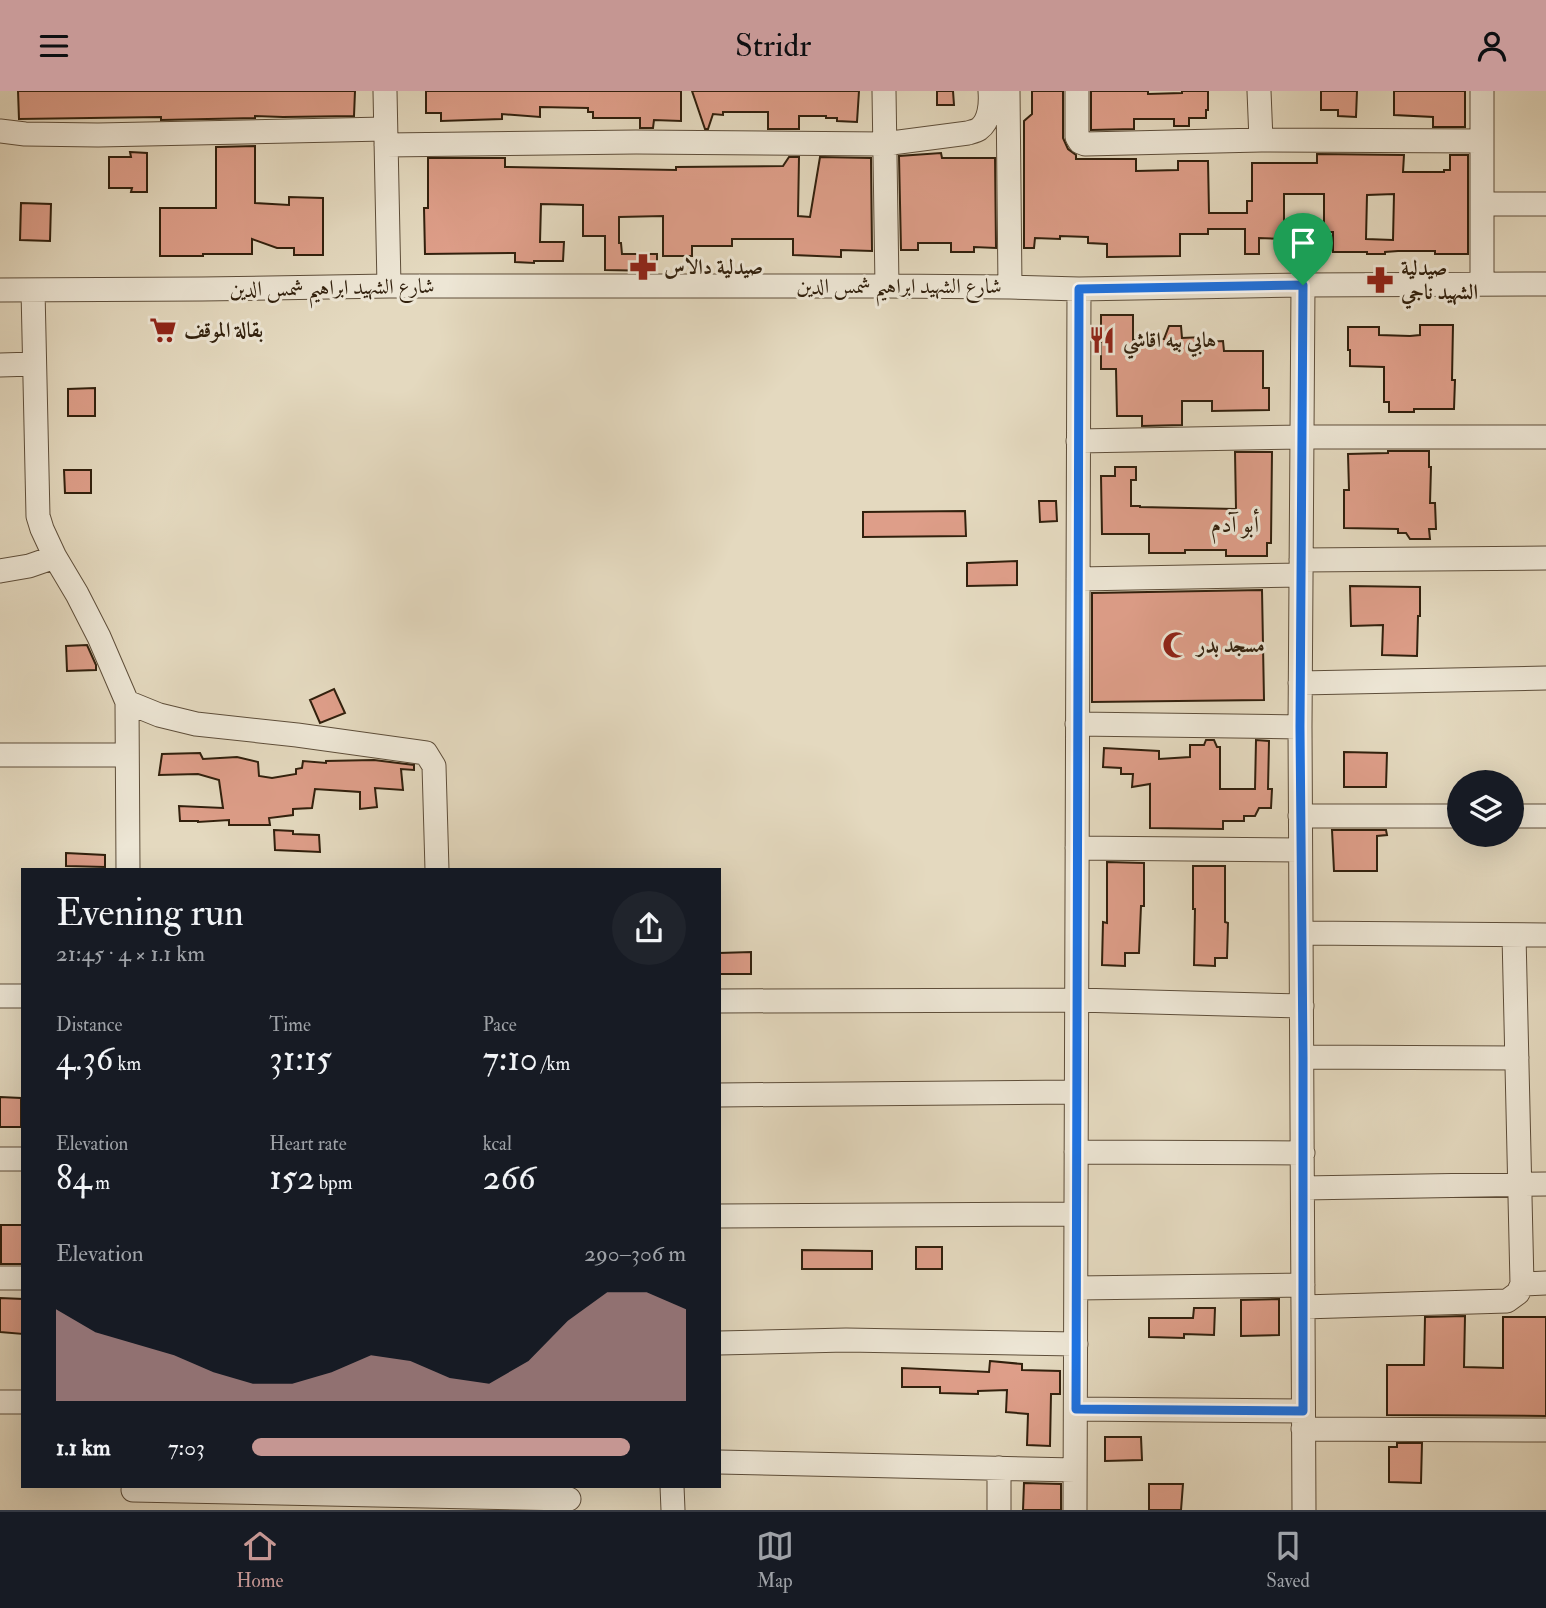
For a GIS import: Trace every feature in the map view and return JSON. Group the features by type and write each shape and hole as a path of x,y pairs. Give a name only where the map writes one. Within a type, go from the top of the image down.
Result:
{"street":[{"path":"385,91 389,286"},
{"path":"884,91 887,286"},
{"path":"0,131 24,134 884,143 968,133 979,129 989,112 990,91"},
{"path":"1008,91 1010,287"},
{"path":"1076,91 1077,137 1085,144 1261,140 1482,141"},
{"path":"1259,91 1261,140"},
{"path":"1482,91 1482,284"},
{"path":"1483,204 1546,204"},
{"name":"شارع الشهيد ابراهيم شمس الدين","path":"0,290 389,286 887,286 1079,289 1546,284"},
{"path":"1303,285 1300,849 1304,1510"},
{"path":"1076,1510 1079,289"},
{"path":"33,290 38,516 41,529 78,594 127,702 128,868"},
{"path":"0,365 34,364"},
{"path":"1078,441 1546,437"},
{"path":"0,571 29,566 55,557"},
{"path":"1078,579 1546,558"},
{"path":"1300,683 1546,678"},
{"path":"127,702 159,715 196,724 426,754 434,766 437,868"},
{"path":"1077,725 1300,727"},
{"path":"0,754 127,755"},
{"path":"1300,816 1447,816"},
{"path":"1524,816 1546,816"},
{"path":"1077,848 1300,849"},
{"path":"1301,933 1546,935"},
{"path":"1076,1287 1303,1296 1507,1301 1513,1298 1522,1284 1514,935"},
{"path":"0,996 21,996"},
{"path":"721,1001 1077,999 1302,1006"},
{"path":"1303,1057 1517,1058"},
{"path":"721,1095 1076,1092"},
{"path":"1076,1152 1303,1153"},
{"path":"0,1159 21,1159"},
{"path":"1303,1188 1546,1184"},
{"path":"721,1216 1076,1214"},
{"path":"0,1278 21,1278"},
{"path":"1522,1284 1546,1283"},
{"path":"721,1343 846,1340 1076,1344"},
{"path":"0,1402 21,1402"},
{"path":"1076,1409 1546,1430"},
{"path":"721,1462 1076,1470"},
{"path":"999,1468 999,1510"},
{"path":"672,1488 673,1510"},
{"path":"133,1495 409,1503 568,1498"}],"building":[{"path":"18,91 355,91 354,116 161,120 161,117 19,119"},
{"path":"426,91 681,91 681,121 654,120 653,128 640,128 640,118 593,118 593,112 588,112 588,108 540,107 540,117 502,114 502,119 441,121 441,113 426,113"},
{"path":"692,91 859,91 857,122 837,121 837,118 826,116 799,116 799,129 768,129 768,112 723,112 723,115 713,114 708,129 705,129"},
{"path":"937,91 953,91 954,105 937,105"},
{"path":"1032,91 1063,91 1063,138 1068,149 1076,155 1076,159 1136,159 1136,171 1178,170 1178,161 1208,161 1209,213 1247,213 1247,201 1252,201 1252,163 1317,163 1317,154 1404,155 1403,172 1444,172 1450,170 1450,155 1468,155 1468,254 1435,254 1435,251 1398,251 1385,254 1333,252 1333,232 1324,232 1324,194 1284,194 1284,239 1259,238 1259,254 1245,254 1245,229 1208,229 1208,234 1180,234 1180,256 1107,257 1107,244 1088,243 1088,237 1035,238 1034,248 1024,248 1024,121 1032,114","holes":["1394,194 1393,240 1366,239 1367,195"]},
{"path":"1091,91 1148,91 1148,94 1208,91 1208,110 1206,118 1189,118 1189,126 1174,126 1174,119 1134,119 1134,129 1091,130"},
{"path":"1321,91 1357,91 1356,117 1338,116 1338,110 1321,110"},
{"path":"1394,91 1465,91 1465,127 1433,127 1433,117 1394,115"},
{"path":"255,146 255,203 289,205 289,197 323,198 323,255 294,255 294,248 277,248 252,239 252,254 160,256 160,208 216,208 216,147"},
{"path":"130,152 147,153 147,192 131,192 132,188 109,188 109,157 131,157"},
{"path":"941,153 942,158 995,158 996,248 974,247 974,252 951,252 951,243 918,243 918,250 901,250 899,156"},
{"path":"789,157 799,157 798,216 810,217 820,157 871,158 872,251 841,250 841,257 793,255 793,239 732,239 732,246 692,246 692,256 663,256 663,216 619,217 619,243 622,254 657,254 657,271 605,270 605,236 583,236 583,205 541,204 540,242 564,242 563,261 515,262 515,253 425,254 424,208 428,208 428,158 505,158 505,167 676,170 676,167 783,166"},
{"path":"21,203 51,204 50,241 20,240"},
{"path":"1101,315 1133,315 1133,340 1164,339 1169,326 1181,326 1182,338 1203,337 1203,342 1223,341 1224,351 1263,351 1263,388 1269,388 1269,410 1212,411 1212,401 1182,401 1182,425 1142,426 1142,416 1117,416 1116,369 1101,369"},
{"path":"1420,325 1453,325 1454,409 1389,412 1389,402 1384,402 1384,367 1350,366 1348,327 1379,327 1379,335 1410,336 1420,335"},
{"path":"95,388 95,416 68,416 68,389"},
{"path":"1429,451 1430,503 1435,503 1436,529 1429,529 1430,539 1410,539 1406,533 1398,533 1398,529 1344,528 1344,490 1349,490 1348,454"},
{"path":"1235,452 1272,452 1271,543 1267,543 1267,556 1226,556 1226,550 1149,553 1149,534 1102,534 1101,476 1115,476 1115,467 1136,467 1136,480 1131,480 1131,506 1236,509"},
{"path":"64,470 91,470 91,493 65,493"},
{"path":"1039,501 1056,501 1057,521 1040,522"},
{"path":"965,511 966,536 863,537 863,512"},
{"path":"1017,561 1017,585 967,586 967,563"},
{"path":"1350,586 1420,587 1417,656 1382,655 1383,625 1351,626"},
{"name":"مسجد بدر","path":"1262,590 1264,700 1092,702 1092,593"},
{"path":"87,645 96,670 67,671 66,646"},
{"path":"334,689 345,713 320,723 310,700"},
{"path":"1206,740 1214,740 1217,747 1220,747 1220,789 1255,789 1256,740 1269,741 1268,789 1272,789 1271,808 1259,808 1255,816 1244,816 1244,821 1223,821 1223,829 1150,828 1150,784 1132,787 1133,774 1121,774 1121,768 1103,767 1104,748 1159,751 1159,759 1190,757 1190,745 1204,745"},
{"path":"1344,752 1387,753 1386,787 1344,787"},
{"path":"200,753 203,759 237,757 258,762 259,776 272,778 296,774 296,769 302,768 303,761 326,763 374,760 414,765 414,770 401,769 403,790 375,788 377,807 360,809 360,792 315,789 312,808 293,809 293,815 269,818 270,825 229,825 229,820 180,821 179,806 223,808 219,780 198,774 159,775 162,754"},
{"path":"274,830 319,835 320,852 275,850"},
{"path":"1332,830 1386,830 1387,835 1377,836 1377,871 1334,871"},
{"path":"66,853 105,855 105,867 66,866"},
{"path":"1107,862 1144,863 1144,906 1141,906 1139,953 1125,953 1125,966 1102,965 1103,922 1107,923"},
{"path":"1193,866 1225,866 1227,958 1215,958 1215,966 1194,965"},
{"path":"751,952 751,974 721,974 721,953"},
{"path":"0,1097 21,1098 21,1127 0,1127"},
{"path":"1,1225 21,1225 21,1264 1,1264"},
{"path":"916,1247 942,1247 942,1269 916,1269"},
{"path":"802,1250 872,1251 872,1269 802,1269"},
{"path":"0,1298 21,1299 21,1334 0,1332"},
{"path":"1279,1299 1279,1335 1241,1336 1241,1300"},
{"path":"1194,1308 1215,1308 1214,1335 1149,1337 1149,1318 1193,1318"},
{"path":"1465,1316 1464,1367 1503,1368 1503,1317 1546,1317 1546,1416 1387,1415 1387,1365 1424,1365 1425,1317"},
{"path":"990,1361 1022,1364 1022,1370 1060,1371 1060,1394 1051,1394 1050,1446 1027,1445 1028,1414 1006,1412 1007,1390 978,1391 978,1394 940,1393 940,1387 902,1387 902,1368 989,1372"},
{"path":"1105,1437 1141,1437 1142,1460 1105,1461"},
{"path":"1397,1443 1422,1443 1421,1483 1389,1482 1389,1447 1397,1447"},
{"path":"1024,1483 1061,1484 1061,1510 1023,1510"},
{"path":"1149,1484 1183,1484 1181,1510 1149,1510"}],"place":[{"name":"صيدلية دالاس","path":"643,267"},
{"name":"صيدلية الشهيد ناجي","path":"1380,280"},
{"name":"بقالة الموقف","path":"163,330"},
{"name":"هابي بيه اقاشي","path":"1102,340"},
{"name":"مسجد بدر","path":"1176,645"}],"district":[{"name":"أبو آدم","path":"1235,524"}],"route":[{"path":"1303,285 1300,727 1303,1411 1076,1409 1079,289 1303,285"}]}
